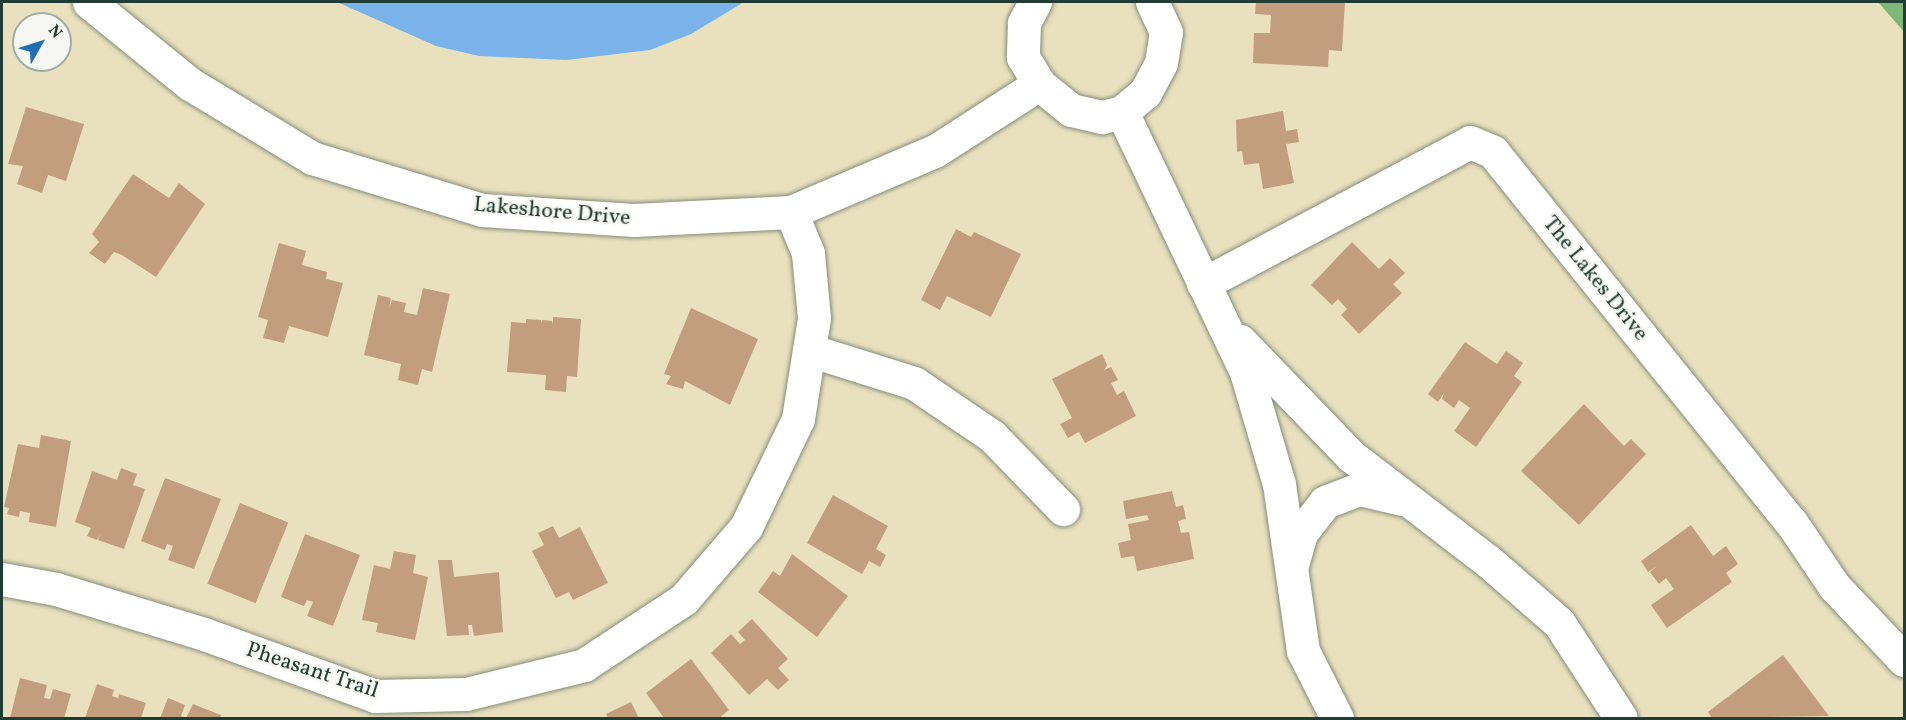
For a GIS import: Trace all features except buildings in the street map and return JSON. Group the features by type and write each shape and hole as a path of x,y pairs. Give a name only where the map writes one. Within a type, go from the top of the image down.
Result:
{"street":[{"name":"Lakeshore Drive","path":"89,2 190,84 312,158 482,210 634,220 791,212 935,151 1039,84"},
{"path":"1035,2 1024,23 1023,57 1039,84 1071,110 1102,117 1122,112 1145,93 1161,63 1166,32 1154,2"},
{"path":"1122,112 1246,372 1279,483 1303,651 1337,718"},
{"name":"The Lakes Drive","path":"1203,284 1470,142 1493,152 1791,522 1834,586 1905,660"},
{"name":"Pheasant Trail","path":"2,579 56,589 193,630 375,696 466,694 585,665 684,599 746,527 798,419 814,318 808,253 791,212"},
{"path":"1221,322 1351,456 1488,561 1559,623 1621,718"},
{"path":"809,350 914,382 992,436 1064,509"},
{"path":"1291,567 1301,533 1325,502 1359,489 1409,500"}],"green space":[{"path":"1878,2 1904,2 1904,32"}],"water":[{"path":"337,2 744,2 691,34 650,50 566,60 479,56 436,46"}]}
